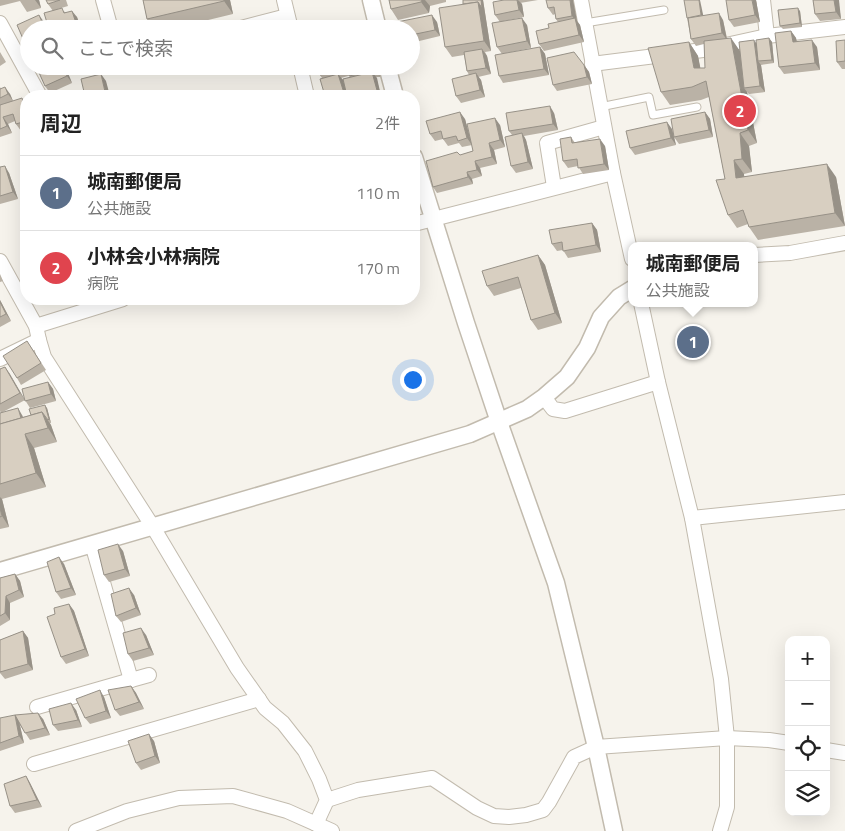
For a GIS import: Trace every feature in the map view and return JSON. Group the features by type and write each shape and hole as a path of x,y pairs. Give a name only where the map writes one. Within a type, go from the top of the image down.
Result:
{"street":[{"path":"103,0 109,20"},
{"path":"284,0 289,20"},
{"path":"371,0 376,20"},
{"path":"581,0 600,107 628,242"},
{"path":"763,0 767,36"},
{"path":"0,23 20,60"},
{"path":"592,64 703,50 767,36 845,27"},
{"path":"28,75 37,90"},
{"path":"302,75 306,90"},
{"path":"389,75 393,90"},
{"path":"554,187 547,143 604,127"},
{"path":"420,222 613,173"},
{"path":"420,177 499,422 556,583 596,747 614,831"},
{"path":"758,255 790,253 845,243"},
{"path":"0,261 20,297"},
{"path":"0,571 470,434 499,422 527,409 567,377 587,348 601,317 619,297 628,291"},
{"path":"24,305 36,326 44,357 153,527 237,668 265,708 283,723 305,750 327,800 316,824"},
{"path":"36,326 104,305"},
{"path":"642,307 658,382 692,518 721,679 727,738 727,807 720,831"},
{"path":"0,359 39,340"},
{"path":"544,397 553,409 565,411 658,382"},
{"path":"692,518 845,502"},
{"path":"92,544 131,680"},
{"path":"37,707 149,676"},
{"path":"34,764 259,699"},
{"path":"327,800 358,790 432,778 477,808 494,816 526,816 543,810 574,757 596,747 727,738 785,742"},
{"path":"830,751 845,753"},
{"path":"76,831 127,811 179,798 224,796 233,796 287,811 332,831"}],"lane":[{"path":"585,23 664,10"},
{"path":"600,107 649,97 653,115 697,107"}],"building":[{"path":"46,0 60,0 48,4"},
{"path":"143,0 224,0 224,1 147,19"},
{"path":"389,0 422,0 421,2 391,9"},
{"path":"463,0 481,0 482,8 478,2 463,4"},
{"path":"517,0 519,10 495,15 493,2"},
{"path":"546,0 570,0 572,16 556,19 554,7 548,8"},
{"path":"684,0 699,0 701,15 687,18"},
{"path":"726,0 752,0 755,15 729,20"},
{"path":"813,0 834,0 836,12 815,14"},
{"path":"478,2 484,41 445,47 439,8"},
{"path":"62,8 64,13 72,11 75,20 46,20 44,13"},
{"path":"798,8 800,23 780,26 778,10"},
{"path":"719,13 722,33 691,39 688,18"},
{"path":"39,15 41,20 28,20"},
{"path":"432,15 435,30 420,33 420,20 407,20"},
{"path":"522,18 527,41 497,47 492,23"},
{"path":"575,18 579,35 539,44 536,31 549,28 548,24"},
{"path":"791,31 793,42 812,40 815,63 779,67 775,33"},
{"path":"731,38 748,130 740,133 742,159 734,160 736,178 827,164 835,213 749,227 743,210 728,215 716,180 725,179 706,81 692,87 661,92 648,48 689,42 694,68 705,68 704,41"},
{"path":"769,38 772,60 758,61 756,40"},
{"path":"754,40 760,86 744,88 739,42"},
{"path":"845,40 845,61 837,62 836,41"},
{"path":"540,47 544,69 499,76 495,55"},
{"path":"482,49 486,68 467,71 464,52"},
{"path":"574,52 584,65 587,77 553,85 547,58"},
{"path":"476,73 480,90 456,96 452,79"},
{"path":"40,75 67,75 67,76 45,86"},
{"path":"101,75 105,90 84,90 81,79"},
{"path":"338,75 343,90 323,90 320,79"},
{"path":"360,75 373,75 377,90 346,90 343,79"},
{"path":"5,87 8,94 0,98 0,89"},
{"path":"20,99 20,123 16,124 13,114 3,117 7,126 0,129 0,105"},
{"path":"550,106 553,124 509,131 506,113"},
{"path":"460,112 467,138 458,141 456,136 443,139 441,131 430,134 426,121"},
{"path":"705,112 709,130 674,137 671,119"},
{"path":"495,118 500,140 489,143 492,157 475,161 477,170 467,172 468,177 433,187 426,161 457,152 460,155 473,151 467,124"},
{"path":"667,122 671,138 630,148 626,131"},
{"path":"522,133 528,162 511,166 505,137"},
{"path":"571,137 572,143 600,139 604,164 578,168 577,159 563,161 560,139"},
{"path":"5,166 13,192 0,196 0,167"},
{"path":"592,223 596,245 563,251 562,242 552,244 549,230"},
{"path":"538,255 555,313 531,320 518,277 487,286 482,271"},
{"path":"0,302 6,314 0,317"},
{"path":"27,341 41,363 17,378 3,356"},
{"path":"5,367 20,393 0,404 0,369"},
{"path":"48,382 51,394 25,401 22,389"},
{"path":"45,405 48,420 42,412 31,415 29,409"},
{"path":"18,408 21,418 0,424 0,413"},
{"path":"42,412 48,428 25,434 36,473 0,484 0,424"},
{"path":"118,544 125,569 104,575 98,550"},
{"path":"59,557 71,588 56,592 47,562"},
{"path":"15,574 19,590 6,596 5,613 0,616 0,578"},
{"path":"129,588 136,608 116,616 111,594"},
{"path":"69,604 85,649 61,657 47,617 55,614 54,608"},
{"path":"141,628 149,648 128,654 123,633"},
{"path":"23,631 28,664 0,672 0,640"},
{"path":"131,686 139,702 115,710 108,690"},
{"path":"100,690 106,711 85,718 76,699"},
{"path":"71,703 78,720 53,725 49,709"},
{"path":"38,713 45,728 25,733 15,715"},
{"path":"15,715 19,736 0,743 0,718"},
{"path":"149,734 155,756 136,763 128,741"},
{"path":"26,776 37,800 10,806 4,784"}],"place":[{"name":"小林会小林病院","path":"740,111"},
{"name":"城南郵便局","path":"693,342"}]}
